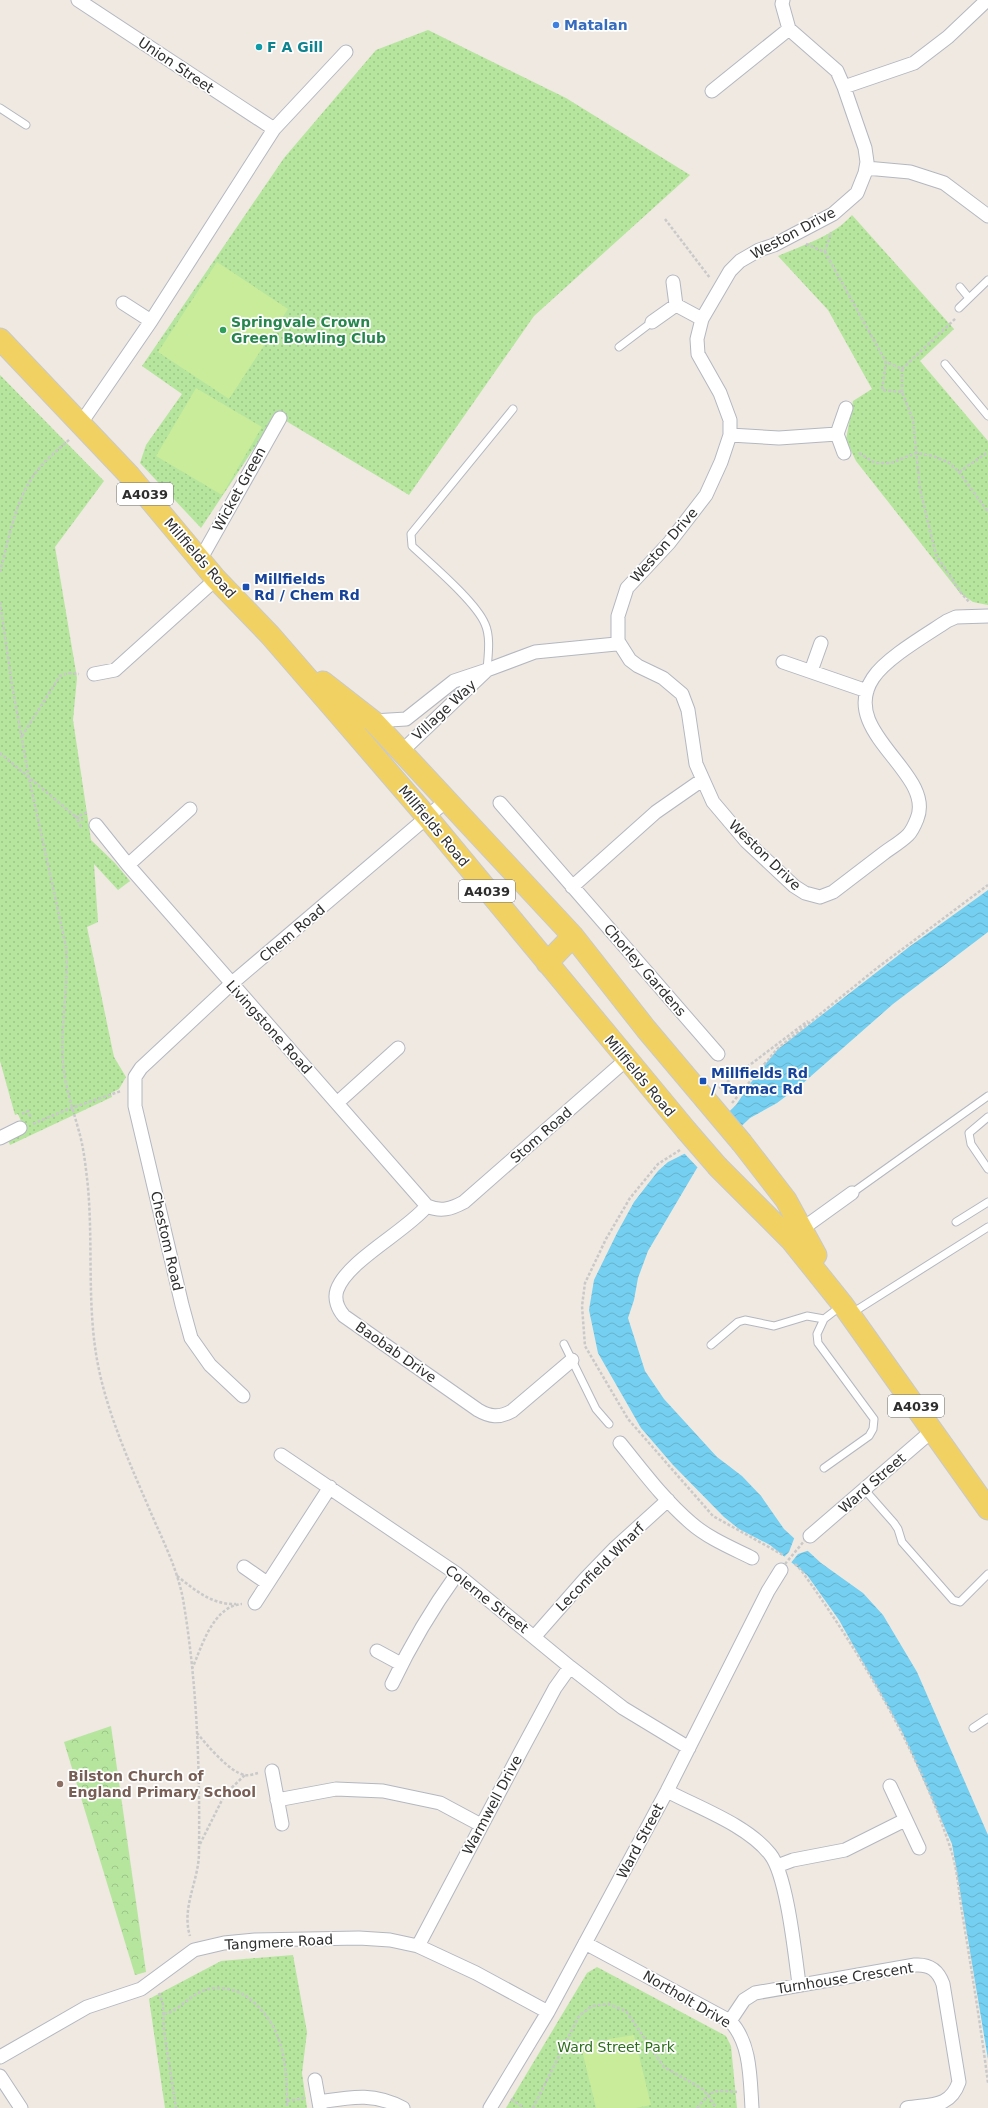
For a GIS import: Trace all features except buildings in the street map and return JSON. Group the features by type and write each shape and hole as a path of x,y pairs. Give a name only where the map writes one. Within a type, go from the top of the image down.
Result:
{"main road":[{"name":"Millfields Road","path":"0,339 130,476 216,579 286,654 427,817 627,1060 684,1140"},
{"name":"Millfields Road","path":"286,654 373,721 573,936 646,1029 705,1099"},
{"path":"547,963 573,936"},
{"name":"A4039","path":"705,1099 742,1143 786,1200 796,1235"},
{"name":"A4039","path":"684,1140 718,1167 796,1235 846,1309 983,1498"}],"street":[{"name":"Union Street","path":"78,0 274,129"},
{"path":"712,91 789,29 782,4 783,0"},
{"path":"844,87 914,63 948,37 987,0"},
{"name":"Weston Drive","path":"789,29 836,71 844,87 865,148 866,168 857,193 851,200 833,214 790,237 759,250 740,261 730,271 702,319 697,339 698,354 720,393 730,420 730,435 721,462 706,495 669,543 627,588 618,616 618,641 630,660 638,666 663,678 682,694 688,710 696,764 713,802 746,841 794,886 805,893 820,896 833,892 908,834 918,818 917,795 910,779 875,733 869,721 865,706 867,690 873,677 889,662 941,625 956,617 985,616"},
{"path":"83,425 274,129 346,52"},
{"path":"866,168 910,172 944,183 988,216"},
{"path":"673,282 676,305"},
{"path":"123,303 151,321"},
{"path":"676,305 702,319"},
{"path":"652,322 676,305"},
{"path":"844,453 836,434 846,408"},
{"name":"Wicket Green","path":"200,560 280,418"},
{"path":"730,435 779,438 836,434"},
{"path":"94,674 115,670 216,579"},
{"name":"Village Way","path":"373,721 406,719 454,681 535,652 616,644 618,641"},
{"path":"812,671 821,643"},
{"path":"783,662 867,690"},
{"name":"Village Way","path":"401,752 487,670"},
{"path":"572,887 656,812 702,780"},
{"name":"Chem Road","path":"141,1068 231,984 446,801"},
{"name":"Chorley Gardens","path":"500,803 718,1054"},
{"path":"128,865 190,809"},
{"name":"Livingstone Road","path":"96,825 128,865 231,984 427,1206"},
{"path":"336,1103 398,1048"},
{"name":"Stom Road","path":"427,1206 441,1210 453,1208 464,1202 627,1060"},
{"name":"Chestom Road","path":"141,1068 135,1077 134,1087 139,1121 191,1338 210,1365 243,1396"},
{"path":"0,1138 20,1128"},
{"path":"796,1235 852,1193"},
{"name":"Baobab Drive","path":"427,1206 416,1219 356,1265 341,1282 336,1291 336,1300 339,1309 344,1316 478,1410 496,1417 512,1411 572,1360"},
{"name":"Ward Street","path":"808,1538 933,1430"},
{"path":"620,1443 668,1500 691,1523 704,1533 752,1558"},
{"name":"Colerne Street","path":"281,1455 457,1574 535,1636 570,1667 623,1708 689,1748"},
{"path":"255,1603 330,1487"},
{"name":"Leconfield Wharf","path":"535,1636 605,1558 668,1500"},
{"path":"244,1567 267,1583"},
{"name":"Ward Street","path":"490,2108 548,2012 667,1791 762,1602 783,1567"},
{"path":"392,1684 429,1612 457,1574"},
{"path":"377,1651 401,1664"},
{"name":"Warmwell Drive","path":"418,1946 481,1825 556,1688 570,1667"},
{"path":"272,1771 282,1824"},
{"path":"890,1786 919,1848"},
{"path":"277,1800 336,1790 383,1791 440,1803 481,1825"},
{"path":"667,1791 741,1830 758,1842 771,1855 777,1866 787,1903 799,1984"},
{"path":"777,1866 793,1860 846,1850 905,1820"},
{"name":"Tangmere Road","path":"0,2057 86,2008 142,1989 194,1950 224,1943 255,1940 359,1938 390,1940 418,1946 476,1974 548,2012"},
{"name":"Northolt Drive","path":"585,1943 730,2021 740,2031 745,2044 752,2108"},
{"name":"Turnhouse Crescent","path":"730,2021 744,2000 755,1993 799,1984 925,1964 940,1975 943,1984 959,2082 955,2094 949,2100 907,2108"},
{"path":"0,2076 21,2108"},
{"path":"315,2080 320,2105 358,2096 374,2097 403,2108"}],"lane":[{"path":"0,108 26,125"},
{"path":"959,308 988,280"},
{"path":"960,287 969,298"},
{"path":"618,347 652,322"},
{"path":"945,364 988,416"},
{"path":"487,670 488,641 485,624 467,599 412,546 411,534 513,409"},
{"path":"852,1193 988,1096"},
{"path":"988,1117 969,1133 971,1144 988,1169"},
{"path":"956,1222 988,1202"},
{"path":"711,1345 738,1322 744,1320 774,1326 807,1316 824,1319 846,1309 988,1226"},
{"path":"824,1319 817,1334 818,1343 874,1419 873,1428 869,1436 824,1468"},
{"path":"564,1344 596,1409 609,1424"},
{"path":"864,1489 894,1523 898,1529 902,1542 953,1600 960,1602 988,1574"},
{"path":"973,1728 988,1718"}],"path":[{"path":"665,219 718,290"},
{"path":"790,237 825,252 886,362 882,390 902,392"},
{"path":"959,308 956,320 902,369 902,392 914,420 920,489 936,555 962,594 985,616"},
{"path":"886,362 902,369"},
{"path":"0,572 14,521 27,485 37,470 83,425"},
{"path":"844,453 856,450 875,463 891,463 916,453 933,456 948,462 959,472 988,512"},
{"path":"959,472 988,452"},
{"path":"0,602 29,778 66,947 67,978 63,1062 67,1093 83,1150 87,1181 94,1335 98,1365 108,1404 177,1576 182,1598 191,1670 199,1763 199,1845 197,1873 187,1911 188,1928 194,1950"},
{"path":"22,736 60,676 68,673 94,674"},
{"path":"0,753 76,817"},
{"path":"705,1099 830,1006 988,885"},
{"path":"728,1107 777,1049 830,1006"},
{"path":"34,1124 72,1108 134,1087"},
{"path":"684,1140 658,1164 630,1198 606,1239 585,1283 582,1306 585,1346 628,1419 713,1516 785,1556 802,1570 846,1633 882,1697 925,1783 951,1851 977,2000 988,2083"},
{"path":"783,1567 808,1538"},
{"path":"177,1576 196,1591 212,1600 224,1604 255,1603"},
{"path":"191,1670 219,1615 237,1604"},
{"path":"197,1732 225,1762 245,1775"},
{"path":"199,1845 225,1794 245,1775 272,1771"},
{"path":"154,1979 163,2004 164,2031 176,2108"},
{"path":"164,2014 174,2011 196,1994 208,1989 229,1989 247,1996 264,2012 277,2031 282,2045 287,2108"},
{"path":"533,2108 579,2016 592,2006 608,2004 626,2011 664,2067 701,2088 708,2095 716,2108"},
{"path":"697,2108 708,2095 717,2089 751,2092"}],"green space":[{"path":"428,30 566,98 690,175 534,316 409,495 276,415 201,528 140,463 146,445 182,394 142,366 284,158 376,50"},
{"path":"852,215 954,329 920,361 988,441 988,605 973,602 960,593 856,461 846,440 853,401 872,389 828,310 778,256 808,244 827,234 836,229"},
{"name":"Springvale Crown Green Bowling Club","path":"217,262 288,309 229,399 158,352"},
{"path":"0,375 104,481 55,547 77,678 73,720 91,840 115,863 130,881 118,890 94,864 98,922 87,927 114,1057 126,1077 119,1089 111,1093 112,1097 10,1145 8,1140 25,1131 18,1114 15,1115 0,1061"},
{"path":"196,388 262,427 222,495 156,456"},
{"path":"111,1726 146,1972 135,1975 64,1742"},
{"path":"293,1955 307,2032 302,2073 307,2108 165,2108 149,1999 221,1961"},
{"name":"Ward Street Park","path":"597,1967 726,2036 731,2046 737,2108 506,2108 587,1973"},
{"path":"634,2035 651,2105 636,2108 596,2108 580,2042 591,2039 604,2043 609,2039"}],"water":[{"path":"988,890 988,932 893,1004 802,1084 777,1103 750,1118 697,1168 648,1251 638,1278 634,1300 628,1318 645,1371 664,1399 717,1457 742,1476 761,1496 784,1529 821,1563 863,1593 883,1615 917,1672 988,1835 988,2059 952,1844 902,1732 839,1620 807,1575 770,1545 739,1529 724,1517 673,1465 641,1428 598,1353 589,1310 594,1280 617,1233 634,1202 658,1171 668,1162 686,1153 736,1105 756,1075 778,1049 909,947"}],"pier":[{"path":"728,1110 743,1128 699,1169 683,1152"},
{"path":"795,1536 810,1550 798,1554 790,1564 783,1558 789,1552"}],"place":[{"name":"Matalan","path":"556,25"},
{"name":"F A Gill","path":"259,47"},
{"name":"Springvale Crown Green Bowling Club","path":"223,330"},
{"name":"Millfields Rd / Chem Rd","path":"246,587"},
{"name":"Millfields Rd / Tarmac Rd","path":"703,1081"},
{"name":"Bilston Church of England Primary School","path":"60,1784"}]}
